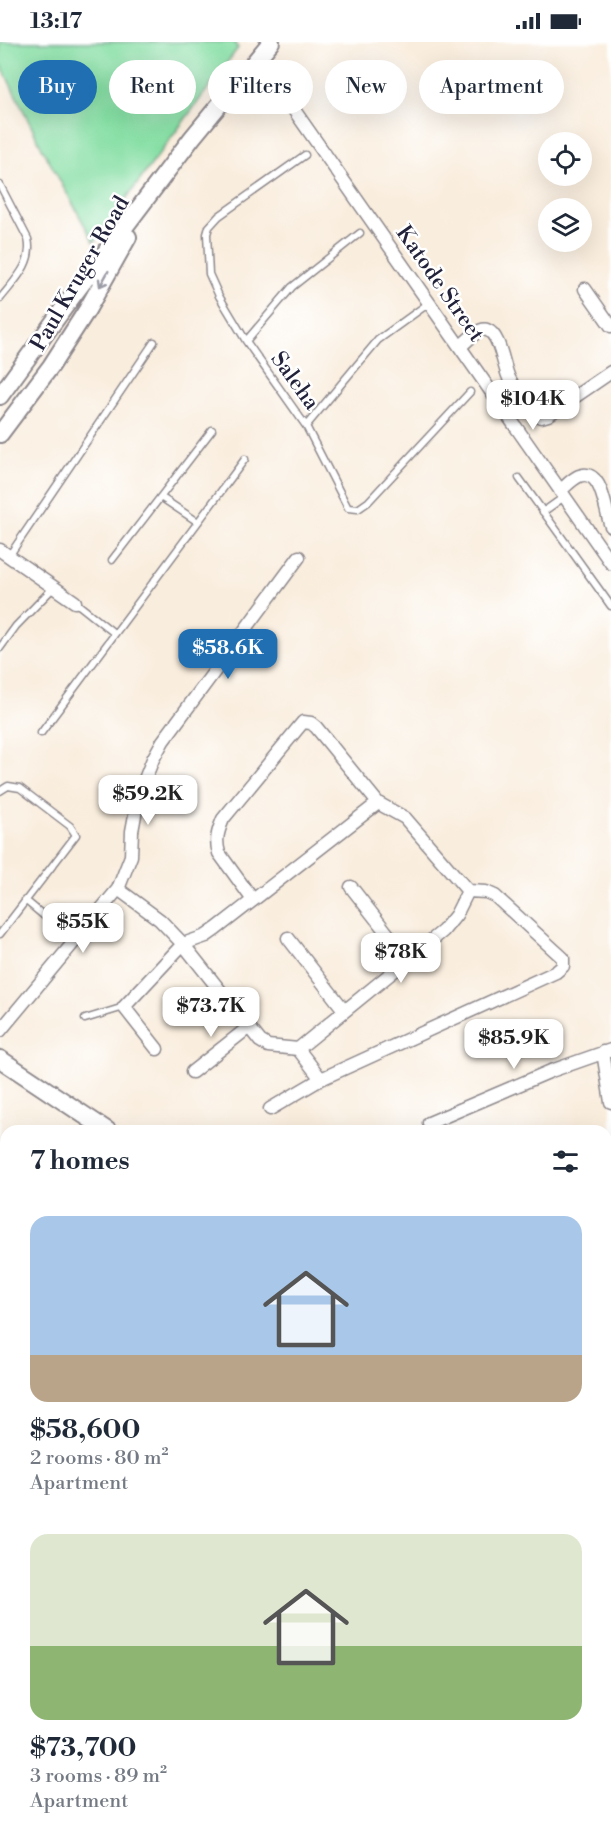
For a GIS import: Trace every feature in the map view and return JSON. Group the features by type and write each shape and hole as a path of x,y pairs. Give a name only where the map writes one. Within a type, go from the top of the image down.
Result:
{"street":[{"name":"Paul Kruger Road","path":"0,396 152,191 271,42"},
{"name":"Katode Street","path":"257,57 611,563"},
{"name":"Paul Kruger Road","path":"0,434 51,366 87,310 152,191"},
{"path":"585,289 611,326"},
{"path":"459,346 484,329 489,332 502,352 510,380 533,412 541,417 548,415 611,372"},
{"path":"563,494 580,476 592,478 604,495 611,526"},
{"path":"5,553 75,602"},
{"path":"0,1031 118,889 131,856 132,831 140,794 153,759 299,557"},
{"path":"253,900 219,853 216,844 218,832 224,819 300,725 307,722 316,727 378,803 405,819 468,891 486,892 495,896 561,956 563,966 555,972 321,1078 270,1109"},
{"path":"157,1049 124,1007 183,944 206,936 378,803"},
{"path":"351,887 408,960"},
{"path":"118,889 160,920 183,944 260,1041 268,1046 298,1049 321,1078"},
{"path":"298,1049 450,924 468,891"},
{"path":"288,938 344,1010"},
{"path":"192,1072 249,1027"},
{"path":"429,1123 551,1071 607,1051 611,1102"},
{"path":"0,1059 99,1125"}],"lane":[{"path":"246,341 213,286 209,274 207,234 209,227 219,216 306,155"},
{"path":"0,184 30,247 26,265 0,299"},
{"path":"0,202 6,196"},
{"name":"Saleha","path":"360,233 292,287 246,341 306,426 378,340 429,303"},
{"path":"5,553 154,342"},
{"path":"306,426 348,508 358,509 368,502 470,392"},
{"path":"112,560 162,498 212,430"},
{"path":"41,734 245,459"},
{"path":"519,478 611,606"},
{"path":"543,512 563,494"},
{"path":"162,498 198,522"},
{"path":"0,648 16,626 54,587"},
{"path":"75,602 114,633"},
{"path":"0,791 8,786 20,788 70,826 76,835 0,934"},
{"path":"25,900 74,941"},
{"path":"85,1019 124,1007"}],"green space":[{"path":"0,42 234,42 238,48 229,60 208,60 208,88 196,105 196,60 109,60 109,114 189,114 94,242 25,114 97,114 97,60 18,60 18,99 0,63"}]}
